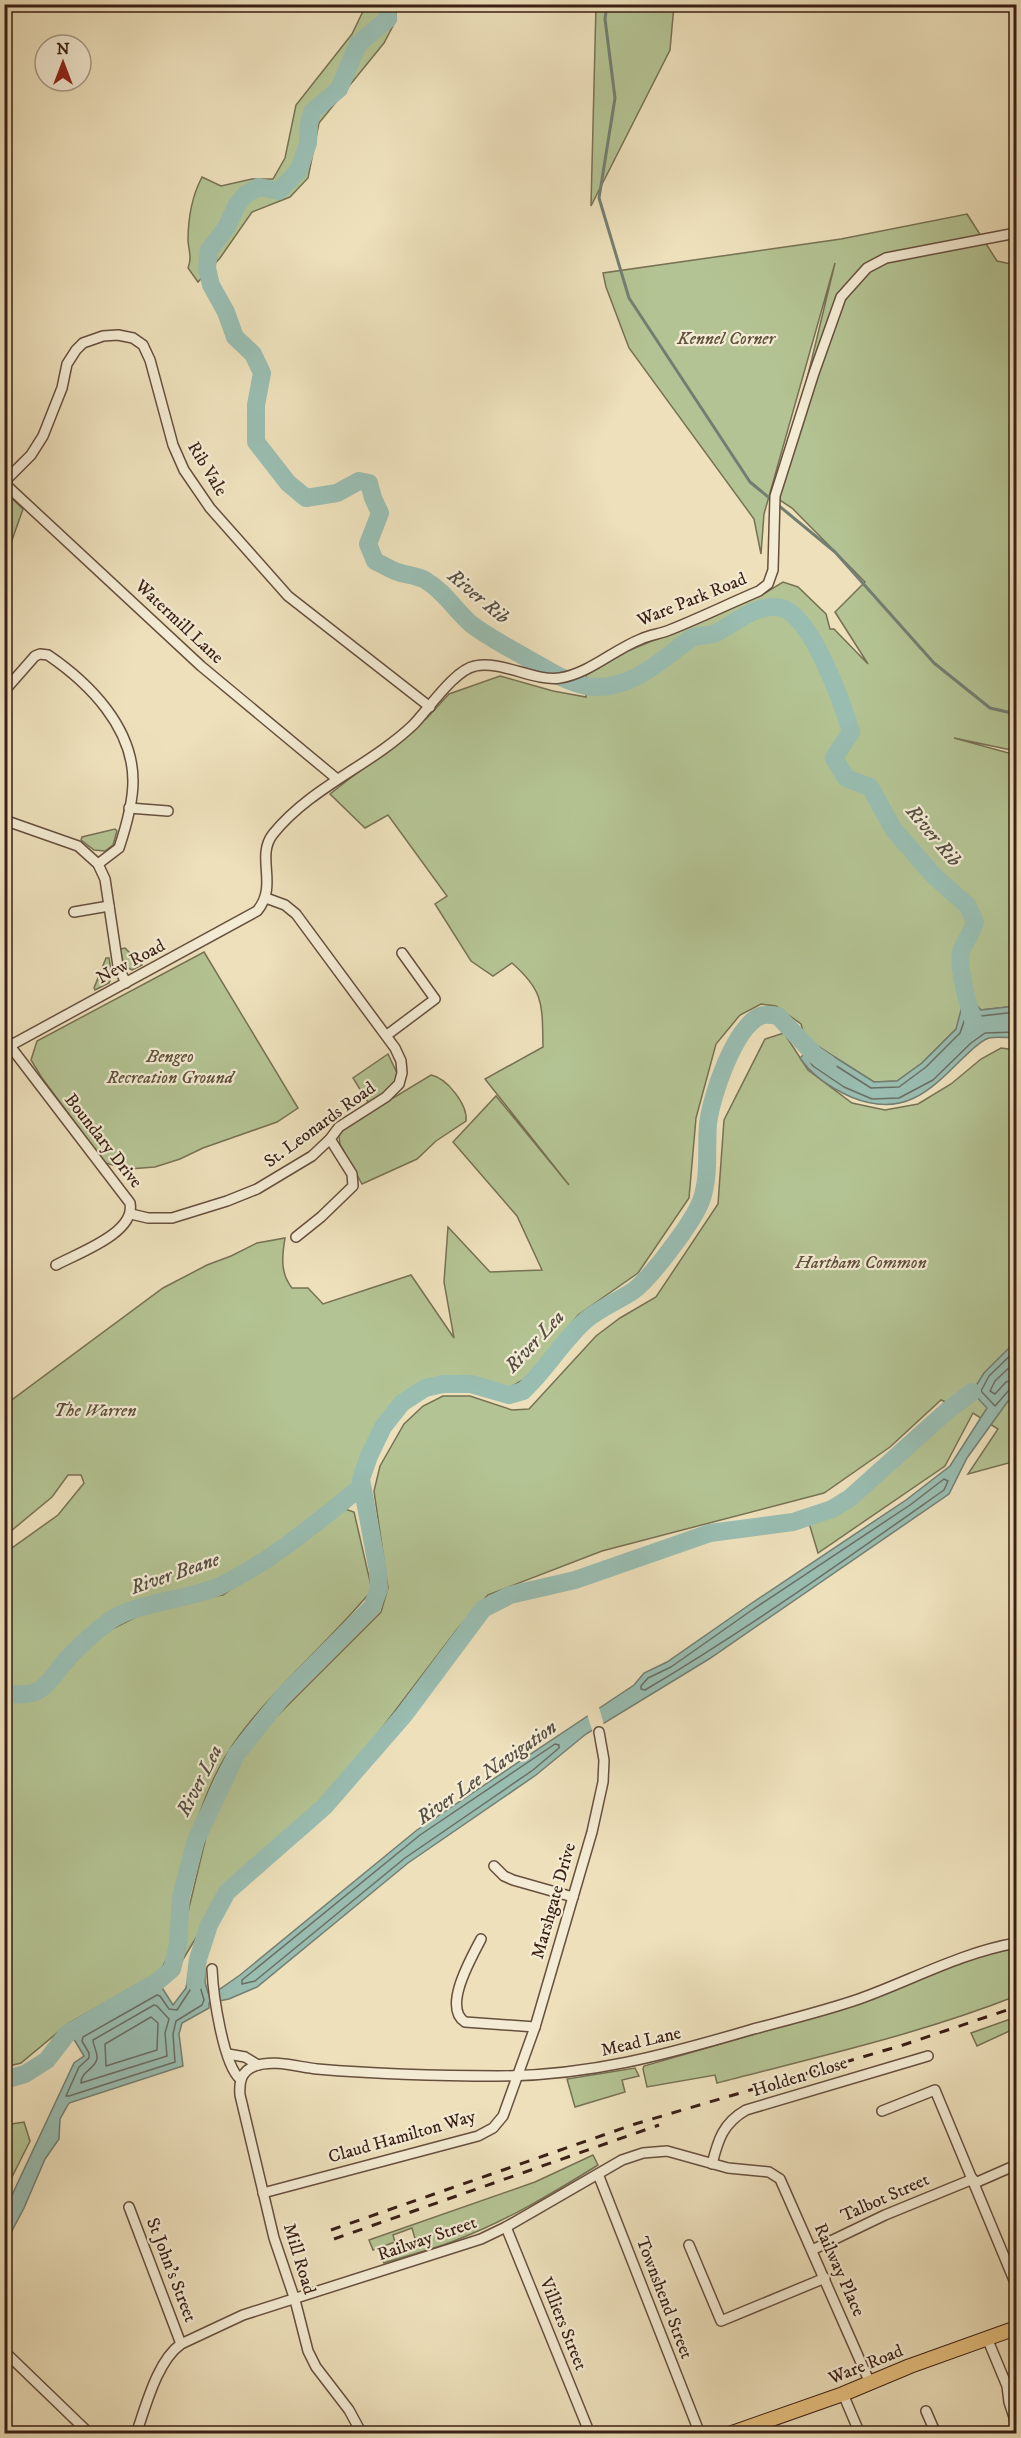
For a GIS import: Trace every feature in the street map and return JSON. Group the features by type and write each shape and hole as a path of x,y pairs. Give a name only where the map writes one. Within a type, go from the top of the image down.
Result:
{"main road":[{"name":"Ware Road","path":"729,2433 843,2394 1017,2328"}],"street":[{"name":"Ware Park Road","path":"266,898 268,885 266,853 269,840 288,818 337,779 381,751 412,726 461,672 473,666 489,665 557,679 579,674 642,638 666,632 759,591 768,584 775,559 775,496 786,457 841,297 867,268 886,258 1017,233"},
{"name":"Rib Vale","path":"4,482 26,462 43,436 62,388 67,364 76,350 83,343 103,336 118,335 133,338 143,345 150,360 166,423 184,470 210,508 288,596 430,707"},
{"name":"Watermill Lane","path":"4,482 201,666 337,779"},
{"path":"6,689 35,656 40,654 51,657 86,687 114,721 124,740 132,767 129,808 119,848 98,864"},
{"path":"129,808 168,811"},
{"path":"4,820 78,846 98,864 105,879 117,962 126,983"},
{"name":"New Road","path":"7,1047 252,915 266,898"},
{"name":"St. Leonards Road","path":"130,1214 148,1218 172,1218 227,1201 281,1176 312,1156 339,1127 386,1097 399,1084 402,1073 401,1061 387,1035 296,915 285,905 266,898"},
{"path":"74,912 109,906"},
{"path":"387,1035 435,999 402,952"},
{"name":"Boundary Drive","path":"7,1047 130,1203 127,1222 109,1237 57,1265"},
{"path":"296,1237 353,1186 352,1174 330,1139"},
{"name":"Marshgate Drive","path":"518,2076 592,1832 603,1782 604,1760 599,1732"},
{"path":"494,1866 504,1876 513,1880 573,1897"},
{"path":"481,1939 460,1984 457,2002 459,2016 465,2022 534,2026"},
{"name":"Mead Lane","path":"258,2065 270,2063 318,2069 518,2076 543,2076 601,2069 673,2053 858,1999 963,1956 1017,1943"},
{"name":"Mill Road","path":"212,1969 214,2002 231,2070 240,2079 240,2095 263,2193 279,2256 296,2300 308,2351 362,2433"},
{"path":"228,2054 245,2057 258,2065"},
{"name":"Holden Close","path":"712,2164 718,2140 725,2126 746,2110 928,2056"},
{"path":"240,2079 247,2070 258,2065"},
{"name":"Claud Hamilton Way","path":"263,2193 478,2136 493,2128 503,2116 518,2076"},
{"path":"882,2111 935,2090 1017,2285"},
{"name":"Railway Street","path":"136,2433 156,2381 173,2350 181,2344 243,2315 455,2248 506,2227 633,2155 656,2151 684,2155 712,2164 774,2174"},
{"name":"Talbot Street","path":"812,2250 885,2215 1017,2165"},
{"name":"Townshend Street","path":"598,2174 700,2433"},
{"name":"Railway Place","path":"774,2174 784,2186 870,2383"},
{"name":"St John's Street","path":"129,2207 181,2344"},
{"name":"Villiers Street","path":"506,2227 590,2433"},
{"path":"689,2245 721,2321 825,2278"},
{"path":"987,2338 1007,2386 1009,2402 1017,2423"},
{"path":"4,2351 90,2433"},
{"path":"843,2394 860,2433"},
{"path":"926,2411 936,2433"}],"green space":[{"path":"366,5 396,5 396,20 384,43 319,123 308,178 290,197 252,212 220,258 198,282 188,268 190,258 188,233 193,200 202,177 221,186 252,179 273,179 285,158 296,105 352,34"},
{"path":"596,5 674,5 670,50 591,206"},
{"path":"967,214 997,261 1016,265 1016,751 954,738 1016,755 1016,1006 981,1010 956,1029 922,1063 897,1081 874,1082 814,1044 804,1035 801,1024 776,1006 761,1004 740,1015 716,1044 696,1118 689,1198 638,1273 578,1315 528,1377 507,1389 483,1382 448,1379 404,1393 378,1422 359,1483 274,1548 207,1586 136,1603 109,1618 68,1653 48,1680 34,1689 4,1691 5,1553 58,1515 84,1483 81,1475 68,1475 52,1497 5,1536 5,1405 163,1288 257,1243 285,1238 283,1264 288,1282 292,1288 308,1288 323,1304 411,1275 454,1338 444,1282 448,1227 490,1272 542,1270 517,1216 453,1142 496,1096 569,1185 485,1079 543,1047 540,1000 536,991 531,982 512,963 493,976 471,961 435,904 447,896 388,815 365,828 330,794 427,718 449,694 500,676 553,691 586,697 586,675 628,651 765,593 783,582 798,587 826,614 830,629 834,629 868,664 835,612 865,582 792,508 778,499 835,263 764,514 761,554 754,519 629,348 603,273 841,239"},
{"path":"5,492 23,509 5,560"},
{"path":"115,829 117,831 113,845 105,851 94,850 81,840 82,837"},
{"path":"125,948 142,965 132,970 124,966 120,949"},
{"name":"Bengeo Recreation Ground","path":"204,952 298,1108 277,1122 155,1167 129,1169 105,1163 31,1060 37,1041"},
{"path":"106,958 109,958 112,977 109,983 95,990 94,988"},
{"name":"Hartham Common","path":"784,1033 808,1070 852,1103 885,1110 918,1104 951,1084 981,1059 1001,1048 1016,1050 1016,1461 968,1474 998,1429 973,1413 945,1466 818,1553 809,1523 831,1514 871,1489 959,1408 941,1400 890,1447 824,1493 602,1551 488,1595 458,1628 360,1757 306,1818 226,1888 182,1961 186,1920 207,1833 242,1756 269,1724 381,1612 388,1588 374,1491 380,1466 404,1424 423,1406 443,1396 470,1396 512,1410 529,1409 596,1336 620,1318 656,1297 718,1204 724,1120 765,1039"},
{"path":"388,1054 397,1073 394,1086 369,1104 353,1078"},
{"path":"431,1075 444,1081 455,1093 464,1107 466,1121 436,1141 417,1159 362,1184 340,1144 339,1136 345,1127"},
{"path":"342,1508 354,1512 372,1590 254,1717 223,1760 210,1786 191,1841 168,1956 160,1972 69,2023 21,2063 5,2067 5,1701 47,1694 84,1652 110,1630 138,1616 207,1597 223,1595"},
{"path":"1016,1948 1016,1996 980,2010 906,2033 717,2083 715,2075 647,2087 644,2066 828,2013 968,1959"},
{"path":"1016,2017 1016,2028 977,2046 971,2033"},
{"path":"635,2068 639,2076 622,2080 625,2092 575,2107 567,2079"},
{"path":"24,2122 30,2141 5,2191 5,2125"},
{"path":"593,2155 598,2165 530,2205 477,2232 441,2246 384,2263 382,2260 393,2251 416,2242 412,2228 393,2235 395,2242 373,2250 369,2240 535,2182"}],"water":[{"path":"973,1001 981,1010 1016,1006 1016,1038 985,1039 938,1082 926,1091 900,1103 885,1105 851,1097 822,1081 800,1058 814,1044 874,1082 897,1081 922,1063 956,1029 962,1006"},
{"path":"1016,1341 1016,1390 967,1458 949,1494 709,1659 586,1734 536,1775 408,1863 257,1987 229,1999 209,2003 209,2008 182,2023 179,2034 183,2066 69,2103 60,2119 59,2139 45,2159 24,2208 5,2244 5,2210 74,2063 84,2056 72,2036 161,1986 173,2005 186,1988 191,1959 205,1959 205,1982 208,1993 217,1991 240,1975 417,1830 634,1685 644,1673 667,1662 906,1500 950,1466 987,1408 972,1392 984,1373"}],"pier":[{"path":"599,1707 604,1725 593,1733 587,1714"}],"waterway":[{"name":"River Rib","path":"387,4 388,19 358,44 339,89 312,112 308,143 299,170 279,191 259,187 246,194 237,205 226,228 209,250 207,268 211,285 226,312 235,337 253,354 262,373 256,405 256,442 288,483 306,498 337,493 359,481 369,483 380,513 368,544 375,561 395,571 425,580 477,629 554,674 578,684 601,687 629,680 655,666 693,637 716,633 764,608 782,608 793,614 804,627 824,662 851,732 834,758 846,778 870,787 894,830 934,876 968,906 975,922 962,949 961,965 975,1025"},
{"path":"607,4 605,19 615,98 599,198 629,298 750,482 835,552 934,663 990,708 1016,714"},
{"name":"River Lea","path":"4,2080 25,2074 47,2060 67,2034 158,1981 172,1969 178,1945 181,1897 196,1840 236,1755 283,1696 372,1607 379,1589 378,1571 361,1479 383,1427 402,1403 425,1388 443,1384 471,1384 509,1395 523,1391 586,1320 641,1284 681,1235 701,1201 707,1173 708,1124 714,1097 725,1064 741,1034 750,1023 762,1015 778,1016 815,1055 828,1064"},
{"path":"195,1982 198,1959 209,1925 227,1892 324,1807 404,1715 483,1609 510,1595 575,1580 710,1533 793,1522 832,1509 850,1498 947,1411 972,1392"},
{"name":"River Beane","path":"4,1693 29,1694 44,1687 70,1656 106,1623 122,1614 148,1605 207,1591 239,1576 294,1540 362,1486"}],"railway":[{"path":"331,2230 635,2124 903,2045 1016,2007"},
{"path":"334,2239 659,2125"}],"park label":[{"name":"Kennel Corner","path":"726,339"},
{"name":"The Warren","path":"95,1411"}],"water label":[{"name":"River Lee Navigation","path":"487,1773"}]}
